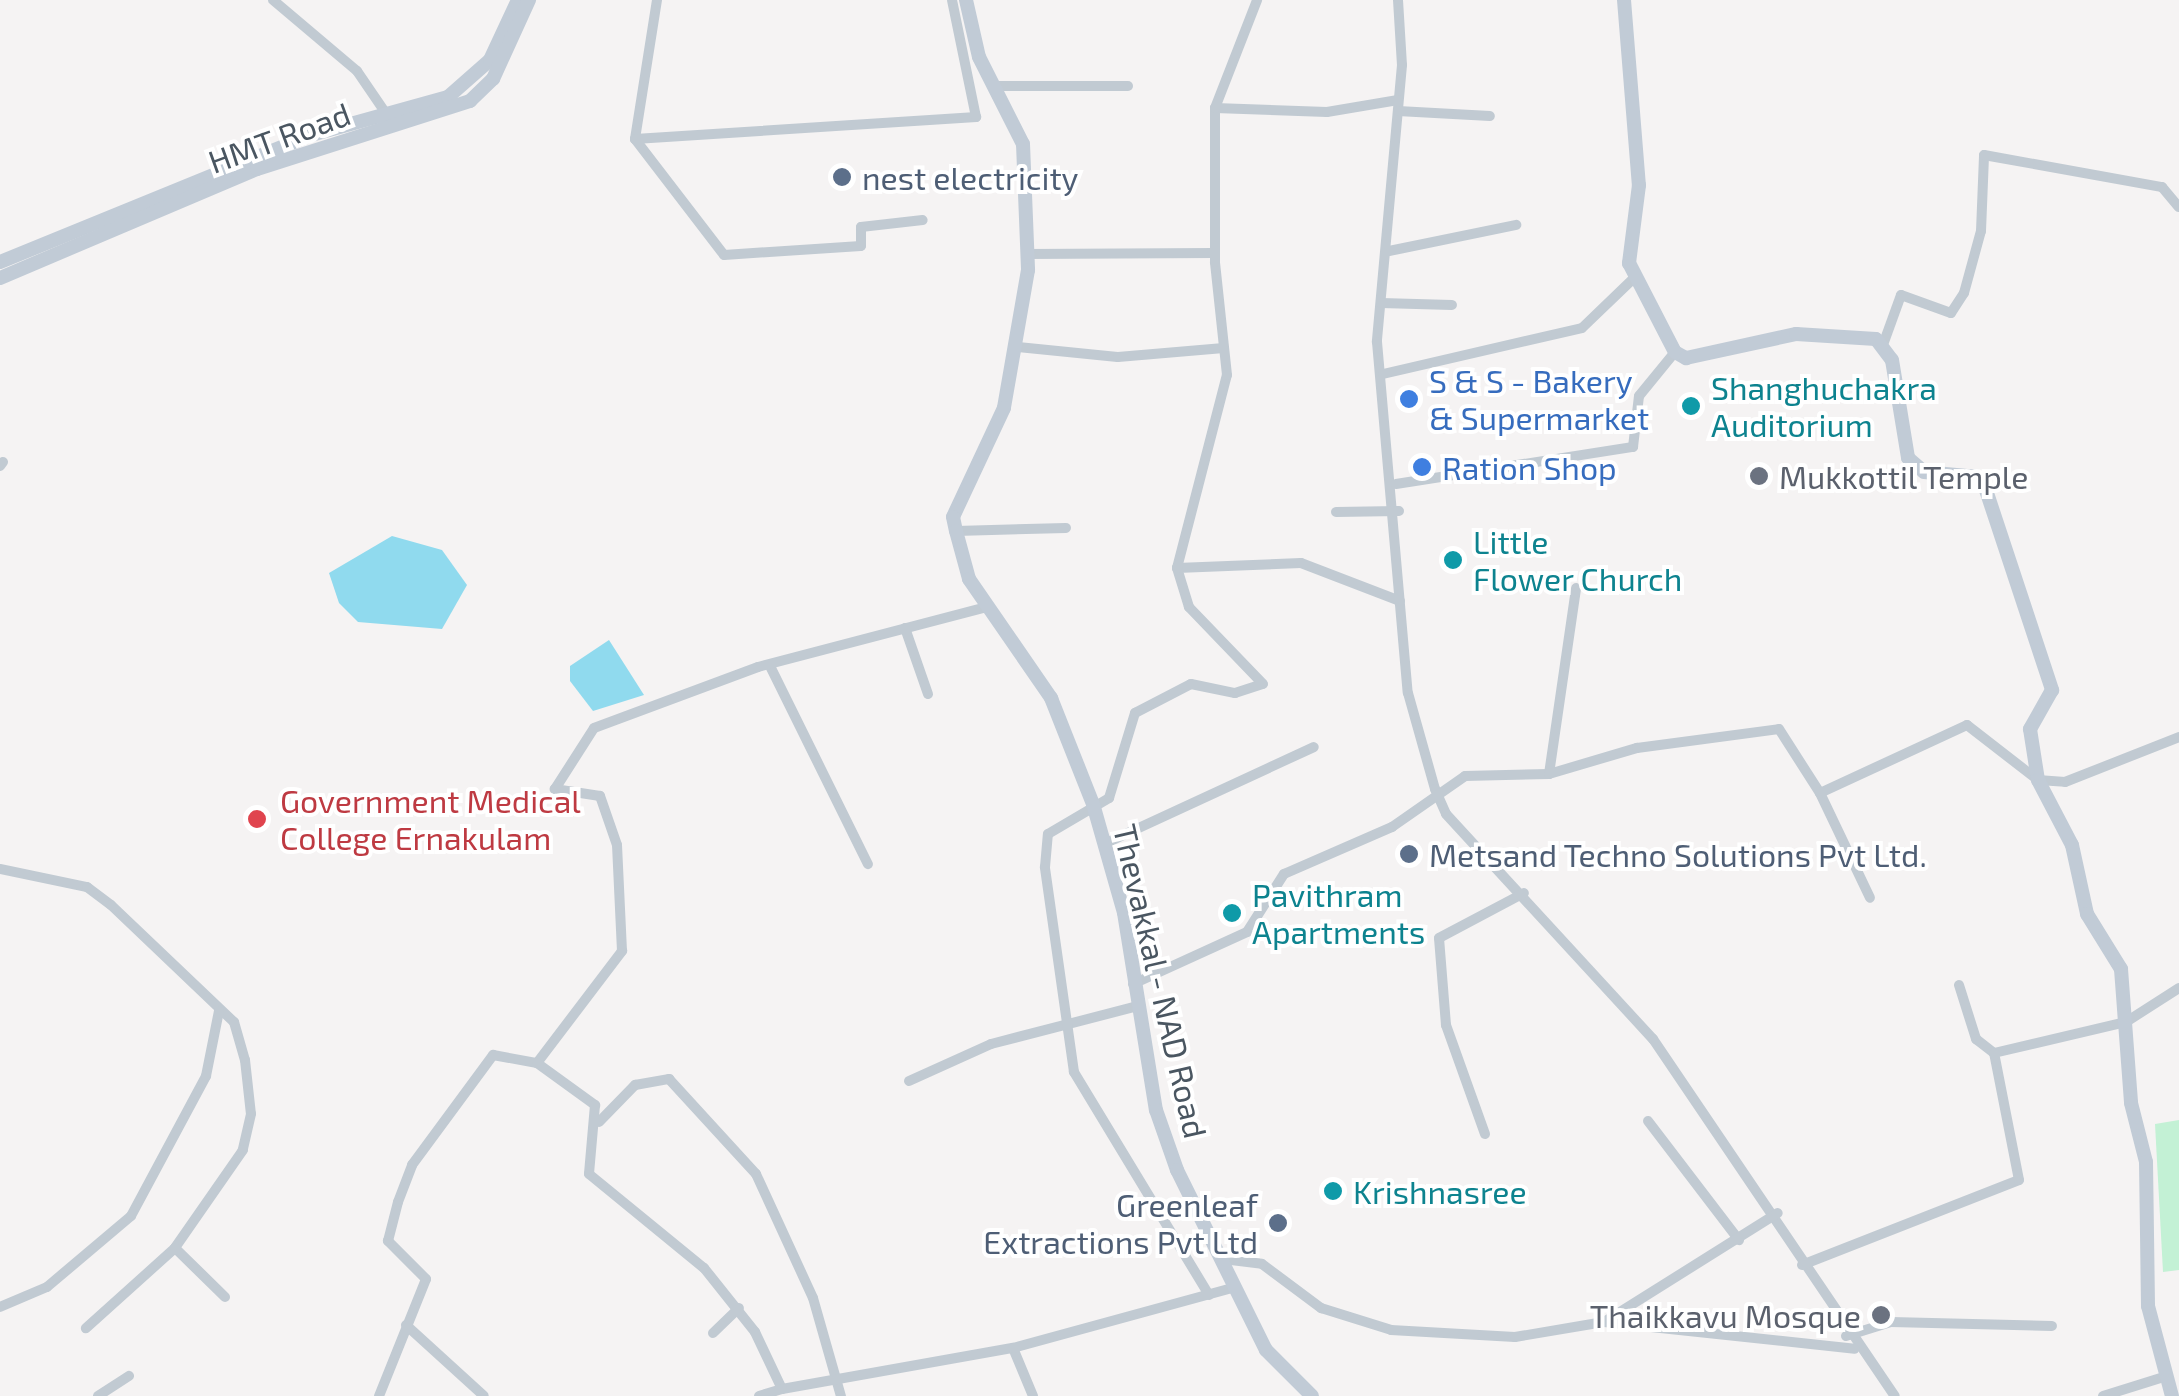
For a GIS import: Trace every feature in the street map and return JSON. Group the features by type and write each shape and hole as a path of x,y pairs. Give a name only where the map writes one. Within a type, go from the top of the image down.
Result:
{"main road":[{"path":"482,82 518,0"},
{"path":"482,82 529,0"},
{"path":"956,531 1018,348 1026,254 1023,144 994,86 966,0"},
{"path":"1624,0 1639,184 1634,278 1675,352 1686,358 1796,334 1884,342 1908,458 1924,472 1978,477 1986,490 2052,690 2030,729 2038,780 2072,844 2087,914 2121,969 2146,1162 2148,1306 2172,1396"},
{"name":"HMT Road","path":"0,262 311,135 386,115 482,82"},
{"name":"HMT Road","path":"0,278 258,169 448,111 482,82"},
{"name":"Thevakkal - NAD Road","path":"956,531 987,607 1051,698 1093,804 1138,1006 1156,1110 1266,1350 1312,1396"}],"street":[{"path":"274,0 357,71 386,115"},
{"path":"657,0 635,139 724,256 861,246 860,227 923,220"},
{"path":"635,139 976,118 952,0"},
{"path":"1209,1294 1074,1072 1062,1023 1046,842 1093,804 1109,798 1134,713 1162,693 1263,684 1190,607 1177,568 1210,462 1224,348 1214,253 1216,108 1257,0"},
{"path":"1398,0 1398,106 1389,251 1381,304 1383,374 1399,511 1400,601 1408,694 1435,789 1446,814 1524,893 1653,1039 1778,1214 1802,1265 1846,1336 1895,1396"},
{"path":"994,86 1128,86"},
{"path":"1216,108 1327,112 1398,106 1490,116"},
{"path":"1884,342 1901,294 1951,313 1964,293 1982,231 1984,155 2162,187 2179,206"},
{"path":"1389,251 1516,225"},
{"path":"1026,254 1214,253"},
{"path":"1383,374 1582,328 1634,278"},
{"path":"1381,304 1452,305"},
{"path":"1018,348 1118,357 1224,348"},
{"path":"1396,484 1634,448 1639,396 1675,352"},
{"path":"1336,512 1399,511"},
{"path":"956,531 1066,528"},
{"path":"1177,568 1301,563 1400,601"},
{"path":"1550,774 1576,588"},
{"path":"537,1063 622,951 617,845 600,796 555,789 594,728 770,666 987,607"},
{"path":"905,628 928,694"},
{"path":"770,666 868,864"},
{"path":"1820,794 1967,725 2038,780 2117,768 2179,737"},
{"path":"1133,984 1248,932 1284,874 1392,827 1435,789 1465,776 1550,774 1637,748 1779,729 1820,794 1870,898"},
{"path":"1104,844 1314,747"},
{"path":"0,869 87,887 234,1022 250,1114 242,1150 175,1248 86,1328"},
{"path":"1485,1134 1446,1025 1439,938 1524,893"},
{"path":"1802,1265 2019,1180 1994,1053 1976,1039 1959,986"},
{"path":"1994,1053 2126,1022 2179,988"},
{"path":"910,1081 1062,1023 1138,1006"},
{"path":"0,1306 46,1287 131,1216 206,1076 219,1012"},
{"path":"379,1396 426,1279 388,1241 412,1165 478,1065 492,1055 537,1063 596,1105 599,1122 589,1174 739,1308 782,1389"},
{"path":"599,1122 635,1085 670,1079 756,1174 814,1298 841,1396"},
{"path":"1648,1121 1739,1240"},
{"path":"1604,1322 1778,1214"},
{"path":"175,1248 225,1297"},
{"path":"1223,1259 1262,1264 1321,1308 1391,1330 1476,1339 1604,1322 1855,1349"},
{"path":"759,1396 835,1374 1013,1348 1236,1288"},
{"path":"713,1333 739,1308"},
{"path":"1846,1336 1890,1322 2052,1326"},
{"path":"406,1324 484,1396"},
{"path":"1013,1348 1033,1396"},
{"path":"98,1396 129,1376"},
{"path":"2104,1396 2167,1376"}],"green space":[{"path":"2179,1120 2179,1270 2163,1272 2155,1124"}],"water":[{"path":"392,536 442,550 467,585 442,629 358,622 339,603 329,573"},
{"path":"609,640 644,695 593,711 570,681 570,666"}],"place":[{"name":"nest electricity","path":"842,177"},
{"name":"S & S - Bakery & Supermarket","path":"1409,399"},
{"name":"Shanghuchakra Auditorium","path":"1691,406"},
{"name":"Ration Shop","path":"1422,467"},
{"name":"Mukkottil Temple","path":"1759,476"},
{"name":"Little Flower Church","path":"1453,560"},
{"name":"Government Medical College Ernakulam","path":"257,819"},
{"name":"Metsand Techno Solutions Pvt Ltd.","path":"1409,854"},
{"name":"Pavithram Apartments","path":"1232,913"},
{"name":"Krishnasree","path":"1333,1191"},
{"name":"Greenleaf Extractions Pvt Ltd","path":"1278,1223"},
{"name":"Thaikkavu Mosque","path":"1881,1315"}]}
